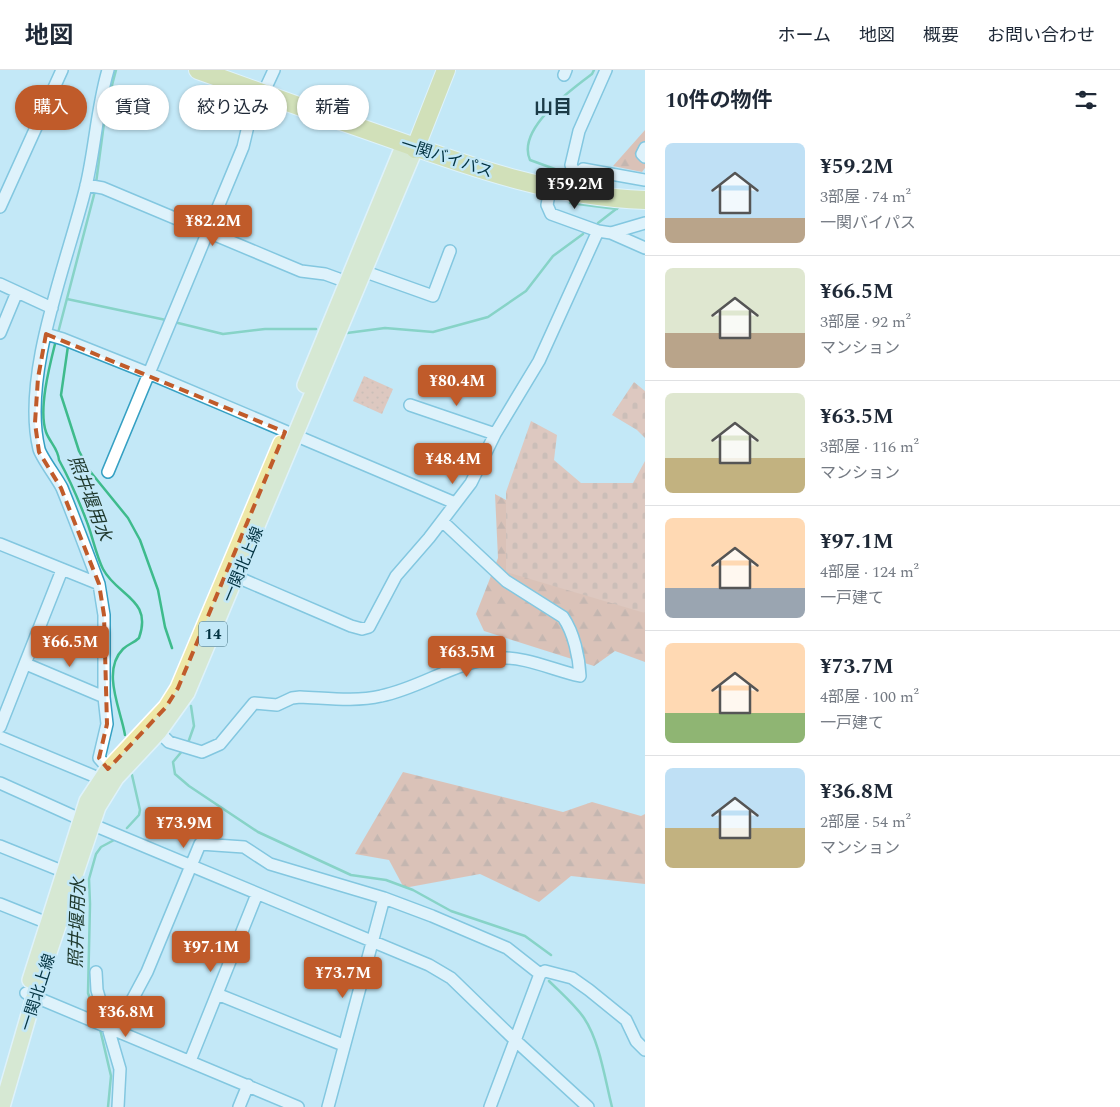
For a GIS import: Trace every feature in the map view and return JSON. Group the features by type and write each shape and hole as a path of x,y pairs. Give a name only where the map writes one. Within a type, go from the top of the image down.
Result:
{"highway":[{"name":"一関バイパス","path":"198,70 268,82"},
{"name":"一関バイパス","path":"231,70 268,82 411,141 564,182 645,193"},
{"path":"411,141 433,70"},
{"path":"411,141 446,70"},
{"name":"一関バイパス","path":"564,182 600,198 645,200"}],"main road":[{"name":"一関北上線","path":"0,1080 53,926 85,822 98,807 108,775 187,693 231,575 290,434 363,271 411,141"},
{"name":"一関北上線","path":"290,434 347,282 411,141"},
{"name":"一関北上線","path":"2,1107 30,995"}],"street":[{"path":"0,207 62,70"},
{"path":"108,70 86,185 46,334 36,402 35,423 39,452 52,469 61,488 99,584 104,615 104,697 107,724 99,758 108,775"},
{"path":"606,70 575,142 571,164 564,182 547,206 551,214 598,231 611,233 645,248"},
{"path":"108,472 268,82"},
{"path":"645,148 642,154 645,156"},
{"path":"564,182 583,169 645,180"},
{"path":"86,185 102,188 208,230 301,271 325,274 347,282"},
{"path":"611,233 645,223"},
{"path":"231,575 351,626 366,629 372,625 396,576 442,522 471,483 495,434 539,361 598,231"},
{"path":"363,271 433,296 450,251"},
{"path":"0,284 52,308"},
{"path":"0,333 17,292"},
{"path":"46,334 63,339 148,374 456,503"},
{"path":"410,405 495,434"},
{"path":"155,728 169,742 202,752 220,744 254,703 277,705 292,698 300,697 364,699 382,696 462,666 496,658 532,662 580,676 572,638 568,625 563,618 506,581 442,522"},
{"path":"0,544 99,584"},
{"path":"0,728 62,570"},
{"path":"26,664 104,697"},
{"path":"0,736 108,775"},
{"path":"0,783 85,822 429,965 451,978 588,1107"},
{"path":"110,1030 147,972 200,844 244,847 270,864 384,898 432,916 507,948 540,974"},
{"path":"0,846 70,874"},
{"path":"190,1061 257,894"},
{"path":"328,1107 343,1045 384,898"},
{"path":"0,904 53,926"},
{"path":"490,1107 540,974 545,971 572,978 589,990 626,1020 636,1041 645,1050"},
{"path":"96,972 97,990 120,1069 118,1107"},
{"path":"217,994 343,1045"},
{"path":"30,995 298,1107"},
{"path":"239,1107 248,1086"}],"highlighted area":[{"path":"46,334 285,432 178,688 166,707 108,769 99,758 107,724 104,615 99,584 61,488 39,452 35,423 38,378"}],"green space":[{"path":"645,130 645,168 642,172 613,166"},
{"path":"364,376 393,389 382,414 353,401"},
{"path":"634,382 645,391 645,438 637,430 612,415"},
{"path":"531,421 557,435 554,460 581,483 633,483 645,461 645,613 506,572 506,492"},
{"path":"495,494 559,529 645,515 645,662 615,651 594,666 484,631 476,614 498,558"},
{"path":"403,772 563,812 592,802 641,816 645,814 645,884 571,876 539,902 480,874 404,888 389,860 355,854"}],"waterway":[{"path":"96,183 106,108 116,70"},
{"path":"563,172 530,160 528,148 531,136 538,123 548,111 592,74 594,70"},
{"name":"照井堰用水","path":"58,333 95,191"},
{"path":"570,203 617,209"},
{"path":"598,223 620,206"},
{"path":"347,333 385,328 433,332 488,317 526,291 553,256 583,234"},
{"path":"67,299 166,320"},
{"path":"174,322 223,334 265,329 316,329"},
{"name":"照井堰用水","path":"56,340 44,399 43,411 46,432 81,506 103,569 116,586 132,599 141,615 142,625 139,638 123,649 113,668 114,691 125,735"},
{"path":"68,346 61,395 79,451 89,470 128,518 140,540 158,590 165,627 172,648"},
{"path":"188,743 194,726 191,706"},
{"path":"183,750 173,762 175,774 189,786 258,832 351,875 386,880 413,890 451,911 525,936 551,955"},
{"name":"照井堰用水","path":"127,828 139,815 140,810 132,775"},
{"name":"照井堰用水","path":"97,1019 88,993 89,879 96,854 101,847 116,839"},
{"path":"549,981 576,1008 590,1028 598,1050 612,1107"},
{"name":"照井堰用水","path":"100,1029 111,1076 108,1107"}],"district":[{"name":"山目","path":"553,106"}]}
